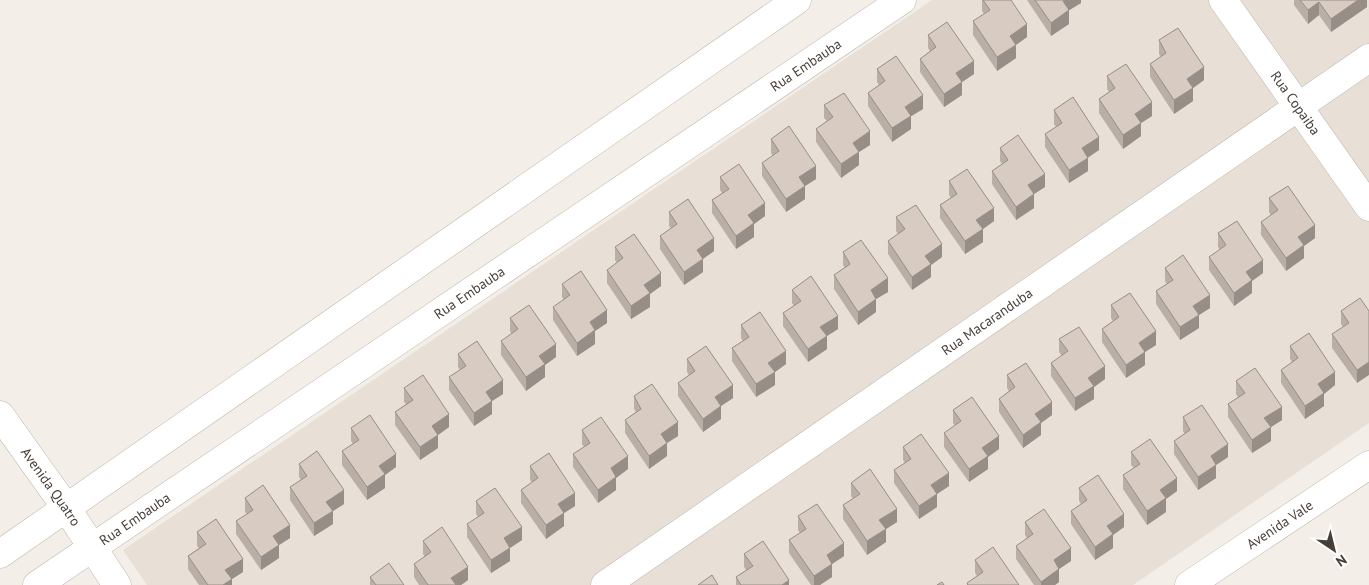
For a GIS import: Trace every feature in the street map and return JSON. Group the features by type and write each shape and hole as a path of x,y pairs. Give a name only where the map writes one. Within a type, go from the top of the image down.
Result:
{"street":[{"path":"0,554 797,0"},
{"name":"Rua Embauba","path":"37,585 902,0"},
{"name":"Rua Copaiba","path":"1223,0 1369,207"},
{"name":"Rua Macaranduba","path":"605,585 1369,58"},
{"name":"Avenida Quatro","path":"0,415 67,509 117,585"},
{"name":"Avenida Vale","path":"1189,585 1369,465"}],"shaded area":[{"path":"932,0 1369,0 1369,423 1133,585 147,585 123,550"}],"building":[{"path":"983,0 1011,0 1027,24 1010,36 1016,45 997,57 973,21 990,10"},
{"path":"1035,0 1065,0 1063,1 1069,10 1051,23"},
{"path":"1300,0 1358,0 1331,19 1319,2 1308,10"},
{"path":"947,22 974,61 956,73 962,82 944,94 920,59 936,47 928,35"},
{"path":"1178,28 1204,67 1187,79 1193,88 1174,100 1150,64 1166,53 1159,40"},
{"path":"896,56 923,95 905,107 911,116 892,128 868,93 885,81 877,69"},
{"path":"1126,64 1152,102 1135,114 1141,123 1123,135 1099,99 1115,88 1107,76"},
{"path":"844,93 870,131 853,143 859,152 841,164 816,129 833,117 824,105"},
{"path":"1073,97 1099,137 1082,148 1088,158 1069,170 1045,134 1062,123 1054,110"},
{"path":"789,126 816,166 799,177 805,186 786,199 762,163 779,151 771,139"},
{"path":"1018,135 1045,174 1028,185 1034,194 1016,207 992,171 1008,160 1000,148"},
{"path":"739,164 765,203 748,215 754,223 736,236 712,200 729,189 720,177"},
{"path":"967,169 994,208 976,220 983,229 965,241 940,205 957,194 949,181"},
{"path":"1288,186 1315,225 1298,237 1304,245 1286,258 1261,222 1278,210 1269,198"},
{"path":"688,199 714,238 697,250 703,259 684,272 660,236 677,224 669,212"},
{"path":"916,205 942,244 925,256 931,264 912,277 888,241 905,229 896,217"},
{"path":"1237,221 1263,260 1246,272 1252,280 1234,293 1209,257 1226,245 1218,233"},
{"path":"634,234 661,273 644,285 650,293 631,306 607,270 623,258 615,247"},
{"path":"861,240 888,278 871,290 876,299 858,312 834,275 850,264 843,252"},
{"path":"1183,255 1210,295 1193,306 1199,315 1180,327 1156,291 1173,280 1165,268"},
{"path":"581,271 607,310 590,322 595,330 577,343 553,307 570,295 562,284"},
{"path":"811,276 838,316 820,327 827,336 808,349 783,313 801,301 792,290"},
{"path":"1130,293 1156,331 1139,343 1145,352 1126,365 1102,329 1119,317 1111,305"},
{"path":"1360,298 1369,311 1369,362 1357,370 1332,334 1349,323 1341,311"},
{"path":"529,305 556,344 539,356 545,364 526,377 501,341 518,329 510,318"},
{"path":"760,312 786,351 768,363 775,372 756,384 732,348 749,337 741,325"},
{"path":"1079,327 1105,366 1088,378 1094,386 1075,398 1051,363 1068,351 1059,339"},
{"path":"1309,333 1335,372 1318,384 1324,393 1305,406 1281,370 1298,358 1290,346"},
{"path":"477,341 503,380 486,392 492,401 474,413 449,377 466,366 458,354"},
{"path":"706,346 733,385 715,397 721,406 703,419 678,383 695,371 687,359"},
{"path":"1026,363 1052,402 1035,414 1041,422 1023,435 999,399 1015,387 1007,375"},
{"path":"1255,368 1282,407 1264,418 1271,427 1252,440 1228,404 1245,393 1236,381"},
{"path":"423,375 449,414 432,426 438,435 420,447 395,412 413,400 404,388"},
{"path":"652,384 678,422 661,434 667,443 649,456 625,420 641,409 634,396"},
{"path":"972,397 999,436 982,448 988,456 969,469 944,433 961,421 953,410"},
{"path":"1202,405 1228,444 1211,456 1216,465 1198,477 1174,441 1190,430 1183,417"},
{"path":"370,415 396,454 379,466 385,474 367,487 342,451 359,440 351,428"},
{"path":"601,417 628,456 611,468 616,477 598,490 573,454 590,443 582,430"},
{"path":"921,434 949,473 931,485 937,494 919,506 894,470 911,459 903,447"},
{"path":"1150,439 1177,478 1160,490 1166,498 1147,511 1123,475 1140,464 1131,452"},
{"path":"317,451 344,490 326,502 333,511 314,523 290,487 307,476 299,464"},
{"path":"549,453 575,493 558,504 564,513 546,525 521,490 538,478 530,466"},
{"path":"870,469 897,509 879,520 886,529 867,541 843,505 860,494 851,483"},
{"path":"1098,475 1124,514 1107,526 1113,534 1095,547 1071,511 1087,500 1079,488"},
{"path":"263,485 290,525 273,536 279,545 261,557 236,521 253,510 245,498"},
{"path":"495,488 522,527 504,538 510,548 491,560 467,524 484,513 476,501"},
{"path":"817,504 844,543 827,555 832,564 814,576 789,540 806,529 798,516"},
{"path":"1044,509 1071,548 1054,560 1059,569 1041,582 1016,546 1033,534 1025,522"},
{"path":"216,519 243,559 225,570 232,579 223,585 208,585 188,556 206,544 197,532"},
{"path":"442,527 468,567 451,578 456,585 428,585 414,564 431,552 423,541"},
{"path":"763,541 789,580 782,585 741,585 736,577 753,566 744,554"},
{"path":"993,547 1019,585 968,585 967,583 983,572 975,560"},
{"path":"389,563 404,585 376,585 370,577"},
{"path":"712,575 718,585 698,585"}]}
